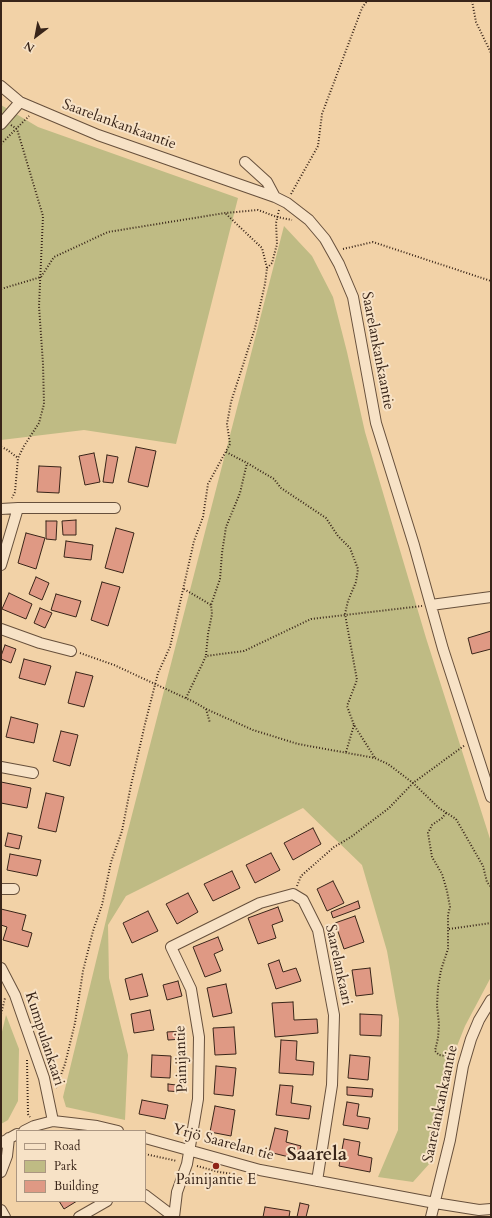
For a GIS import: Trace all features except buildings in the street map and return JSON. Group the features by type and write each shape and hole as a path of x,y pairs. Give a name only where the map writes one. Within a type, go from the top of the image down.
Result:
{"street":[{"name":"Saarelankankaantie","path":"1,86 20,102 36,110 98,135 287,202 309,220 325,239 339,264 352,297 376,423 414,545 443,649 491,796"},
{"path":"1,124 20,102"},
{"path":"245,162 267,182 275,197"},
{"path":"4,508 114,508"},
{"path":"1,565 18,508"},
{"path":"431,605 491,597"},
{"path":"1,629 71,651"},
{"path":"1,767 33,773"},
{"path":"1,889 14,889"},
{"name":"Painijantie","path":"174,1217 177,1192 187,1164 198,1099 199,1037 191,989 171,947 260,903 293,894"},
{"name":"Saarelankaari","path":"293,894 302,900 318,930 334,1014 332,1085 317,1181"},
{"name":"Kumpulankaari","path":"1,968 15,995 44,1078 53,1121"},
{"name":"Saarelankankaantie","path":"431,1217 450,1140 465,1058 479,1020 491,1000"},
{"path":"26,1130 34,1126 53,1121 97,1126 114,1130"},
{"name":"Yrjö Saarelan tie","path":"146,1138 260,1170 435,1203 479,1210 491,1209"},
{"path":"1,1172 7,1156 9,1139"},
{"path":"146,1196 174,1217"},
{"path":"79,1217 105,1202"},
{"path":"1,1210 5,1217"}],"path":[{"path":"267,268 272,262 277,244 276,223 280,208 287,202 318,146 322,114 362,8 367,1"},
{"path":"472,1 476,22 491,53"},
{"path":"1,144 36,110"},
{"path":"4,508 15,492 18,458 39,423 44,404 39,306 43,216 17,129"},
{"path":"1,289 41,277 54,257 108,232 258,210 277,218 309,220"},
{"path":"48,1100 59,1083 65,1064 75,1023 83,971 93,931 102,905 111,862 122,831 131,785 158,672 170,647 194,541 203,517 208,484 230,444 227,424 231,402 255,328 265,284 267,268 262,248 225,214"},
{"path":"332,252 373,242 491,281"},
{"path":"1,447 18,458"},
{"path":"226,452 274,479 281,488 326,518 338,536 350,548 358,569 356,582 348,601 345,614 357,680 347,706 354,725 375,758"},
{"path":"186,698 191,691 206,656 212,614 211,605 220,579 226,527 240,493 247,463"},
{"path":"184,589 211,605"},
{"path":"206,656 244,651 311,619 431,605"},
{"path":"71,651 114,665 253,730 298,744 375,758 388,764 413,783 439,808 456,819 483,866 486,882 491,887"},
{"path":"206,709 210,723"},
{"path":"346,752 354,725"},
{"path":"293,894 301,876 334,848 389,808 413,783 472,740"},
{"path":"446,813 442,818 432,824 428,833 432,857 442,874 448,891 450,907 448,915 448,949 441,970 438,987 437,1006 439,1024 438,1038 434,1051 439,1055 465,1058"},
{"path":"449,929 491,923"},
{"path":"1,992 8,1005"},
{"path":"1,1014 5,998"},
{"path":"27,1053 28,1114 34,1126"}],"green space":[{"path":"1,105 38,127 238,198 176,444 84,430 1,440"},
{"path":"284,226 312,256 333,297 365,432 426,638 491,842 491,977 465,1026 449,1066 430,1163 413,1182 378,1177 398,1130 399,1019 387,951 362,865 303,808 126,896 108,925 109,978 128,1055 125,1120 66,1107 63,1097 126,838"},
{"path":"6,1015 19,1049 18,1101 8,1120 1,1124 1,1036"}],"place":[{"name":"Painijantie E","path":"216,1166"}],"district":[{"name":"Saarela","path":"317,1156"}]}
